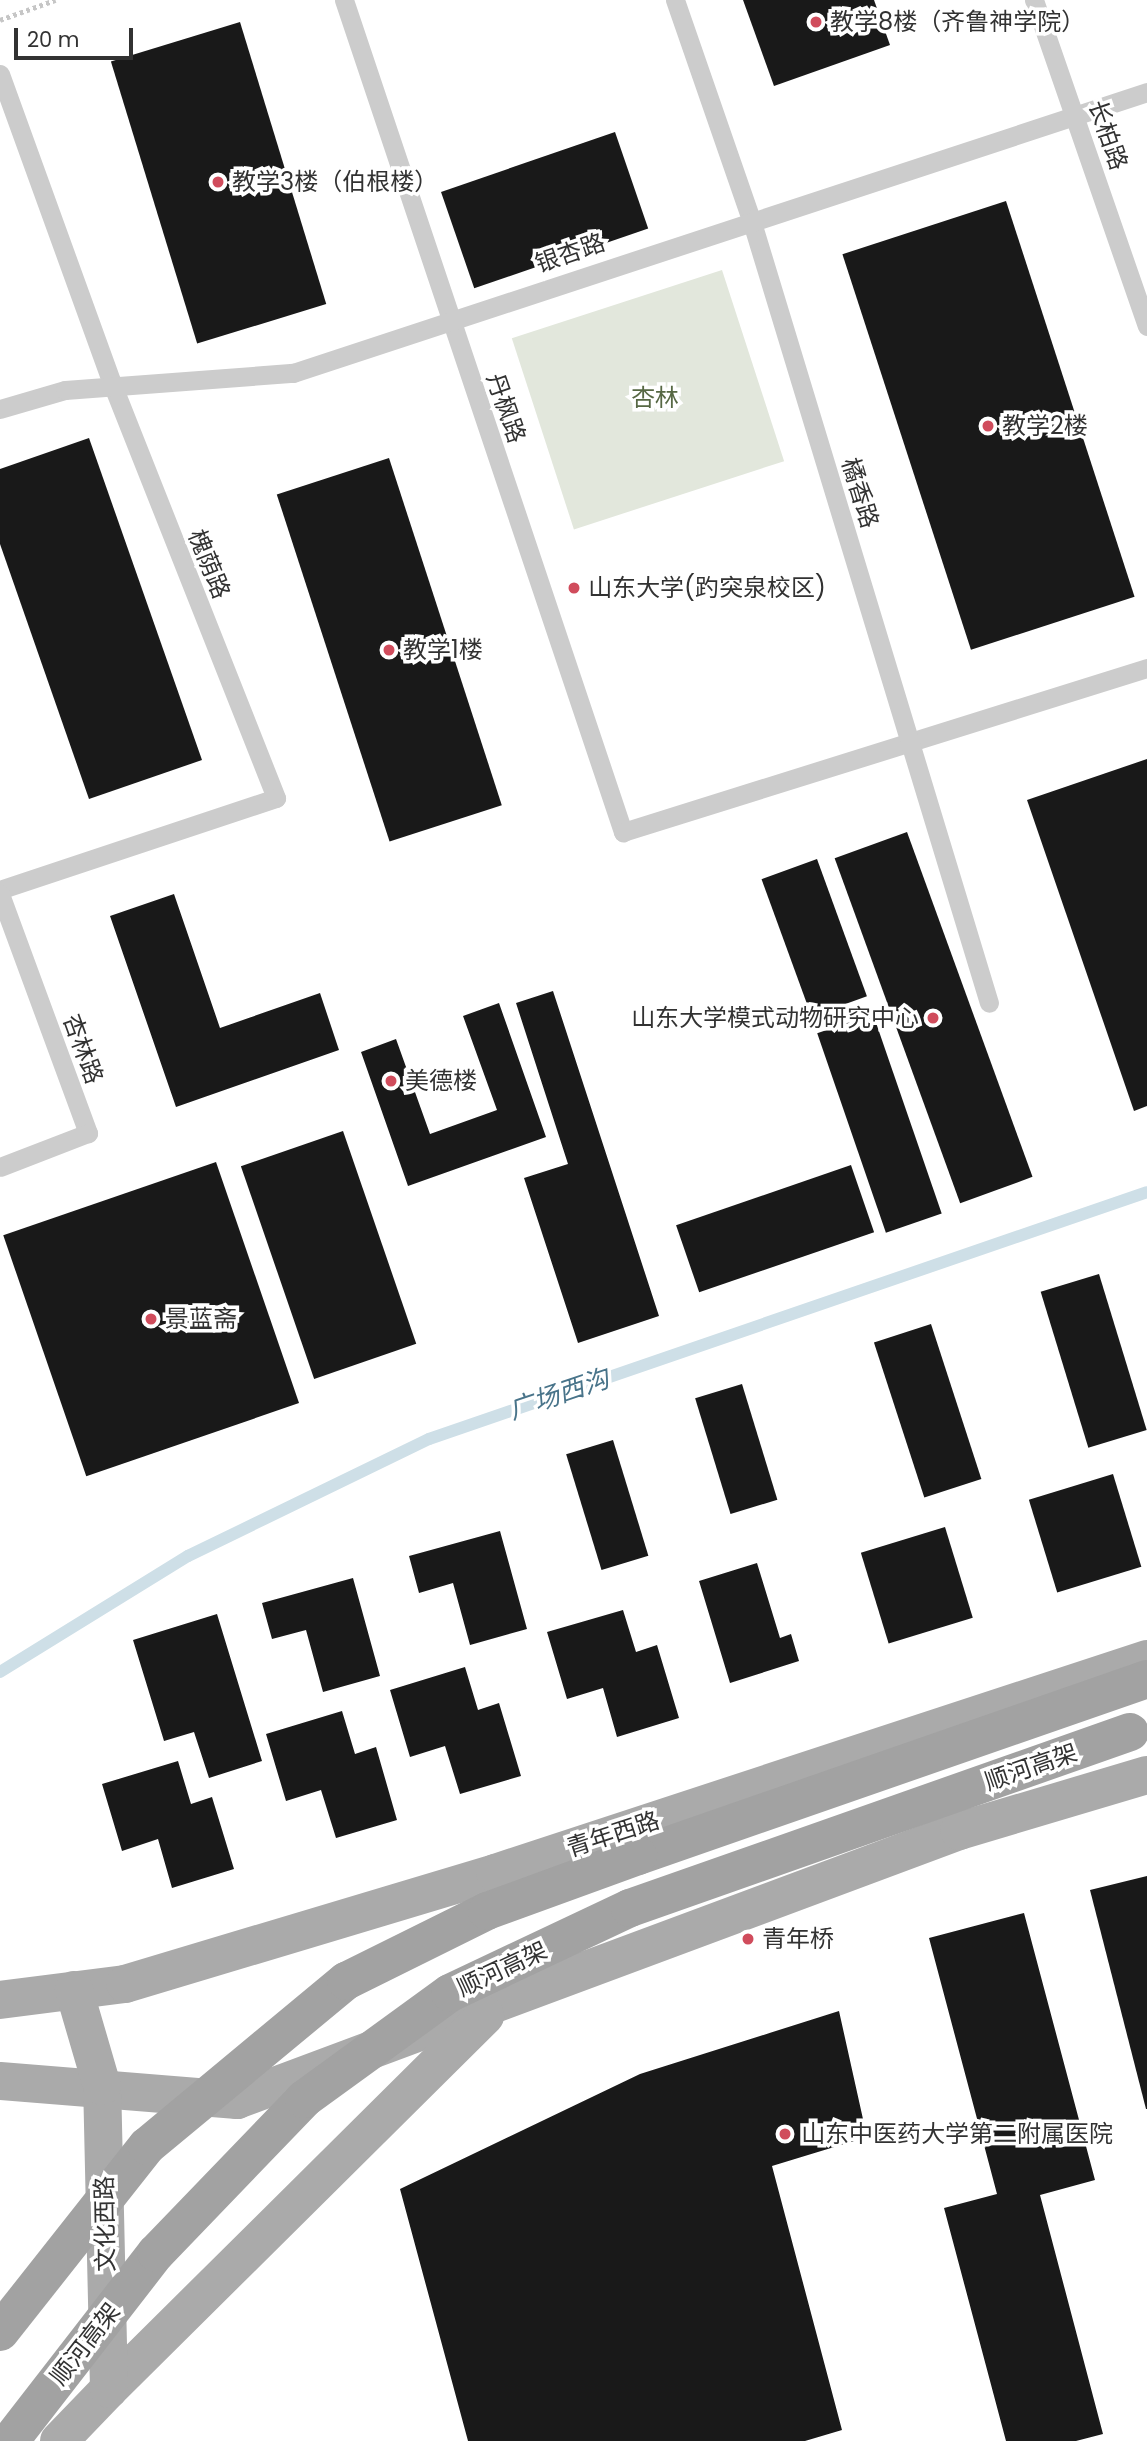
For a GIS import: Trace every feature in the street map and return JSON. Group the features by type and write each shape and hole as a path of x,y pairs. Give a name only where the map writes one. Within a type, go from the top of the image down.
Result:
{"highway":[{"name":"顺河高架","path":"0,2332 147,2146 346,1981 487,1910 1147,1679"},
{"name":"顺河高架","path":"10,2441 156,2253 304,2099 450,1993 630,1908 1147,1727"}],"main road":[{"name":"青年西路","path":"74,1990 125,1984 495,1873 1147,1659"},
{"path":"0,2081 102,2086 237,2100 494,2007 959,1831 1147,1775"},
{"path":"0,2000 74,1990"},
{"name":"文化西路","path":"74,1990 102,2086 109,2389"},
{"path":"59,2441 494,2007"}],"lane":[{"name":"丹枫路","path":"344,0 623,832 910,742"},
{"name":"橘香路","path":"675,0 751,219 989,1003"},
{"name":"长柏路","path":"1034,0 1147,326"},
{"name":"槐荫路","path":"0,74 113,386 276,798 0,892"},
{"name":"银杏路","path":"0,409 65,390 293,373 751,219 1147,92"},
{"path":"910,742 1147,668"},
{"name":"杏林路","path":"0,892 88,1133 0,1167"}],"path":[{"path":"0,20 55,0"}],"green space":[{"name":"杏林","path":"722,270 784,461 574,529 512,338"}],"building":[{"name":"教学8楼（齐鲁神学院）","path":"743,0 874,0 890,45 774,86"},
{"name":"教学3楼（伯根楼）","path":"240,22 326,304 197,344 111,61"},
{"path":"615,132 648,228 474,288 441,192"},
{"name":"教学2楼","path":"1006,201 1135,597 971,650 842,254"},
{"path":"89,438 202,760 89,799 0,544 0,469"},
{"name":"教学1楼","path":"389,458 502,805 390,842 277,494"},
{"path":"1147,759 1147,1106 1134,1111 1027,800"},
{"name":"山东大学模式动物研究中心","path":"907,832 1033,1177 960,1203 835,858"},
{"path":"817,859 867,996 811,1016 762,879"},
{"path":"174,894 220,1028 320,993 339,1050 176,1107 110,916"},
{"path":"553,991 659,1316 578,1343 524,1178 568,1164 516,1003"},
{"name":"美德楼","path":"499,1003 546,1137 408,1186 361,1052 396,1039 430,1134 497,1110 463,1016"},
{"path":"873,1014 942,1214 886,1233 817,1033"},
{"path":"343,1131 416,1344 314,1379 241,1166"},
{"name":"景蓝斋","path":"216,1162 299,1403 86,1476 3,1235"},
{"path":"851,1165 874,1232 699,1292 676,1225"},
{"path":"1099,1274 1147,1430 1088,1448 1041,1292"},
{"path":"931,1324 981,1479 924,1498 874,1343"},
{"path":"742,1384 777,1500 731,1514 695,1398"},
{"path":"613,1440 648,1556 602,1570 566,1454"},
{"path":"1113,1474 1141,1567 1057,1592 1029,1500"},
{"path":"945,1527 973,1618 889,1644 861,1553"},
{"path":"500,1531 527,1629 470,1645 453,1583 419,1593 409,1556"},
{"path":"757,1563 780,1638 791,1634 799,1661 730,1683 699,1581"},
{"path":"353,1578 380,1676 323,1692 306,1630 272,1639 262,1603"},
{"path":"623,1610 636,1652 657,1645 679,1718 617,1737 603,1688 567,1699 547,1632"},
{"path":"217,1614 262,1761 209,1778 194,1732 164,1741 133,1640"},
{"path":"465,1667 478,1710 499,1703 521,1776 460,1794 445,1746 410,1757 390,1690"},
{"path":"342,1711 355,1754 376,1747 397,1820 336,1838 321,1790 286,1801 266,1734"},
{"path":"178,1761 191,1804 212,1797 234,1869 172,1888 158,1839 122,1851 102,1784"},
{"path":"1147,1876 1147,2109 1146,2109 1090,1890"},
{"path":"1024,1913 1095,2180 1040,2195 1103,2434 1076,2441 1006,2441 944,2208 997,2194 929,1938"},
{"path":"839,2011 867,2137 772,2166 842,2430 805,2441 468,2441 400,2189 640,2074"}],"waterway":[{"name":"广场西沟","path":"0,1672 188,1556 429,1439 1147,1192"}],"place":[{"name":"教学8楼（齐鲁神学院）","path":"816,22"},
{"name":"教学3楼（伯根楼）","path":"218,182"},
{"name":"教学2楼","path":"988,426"},
{"name":"山东大学(趵突泉校区)","path":"574,588"},
{"name":"教学1楼","path":"389,650"},
{"name":"山东大学模式动物研究中心","path":"933,1018"},
{"name":"美德楼","path":"391,1081"},
{"name":"景蓝斋","path":"151,1319"},
{"name":"青年桥","path":"748,1939"},
{"name":"山东中医药大学第二附属医院","path":"785,2134"}]}
